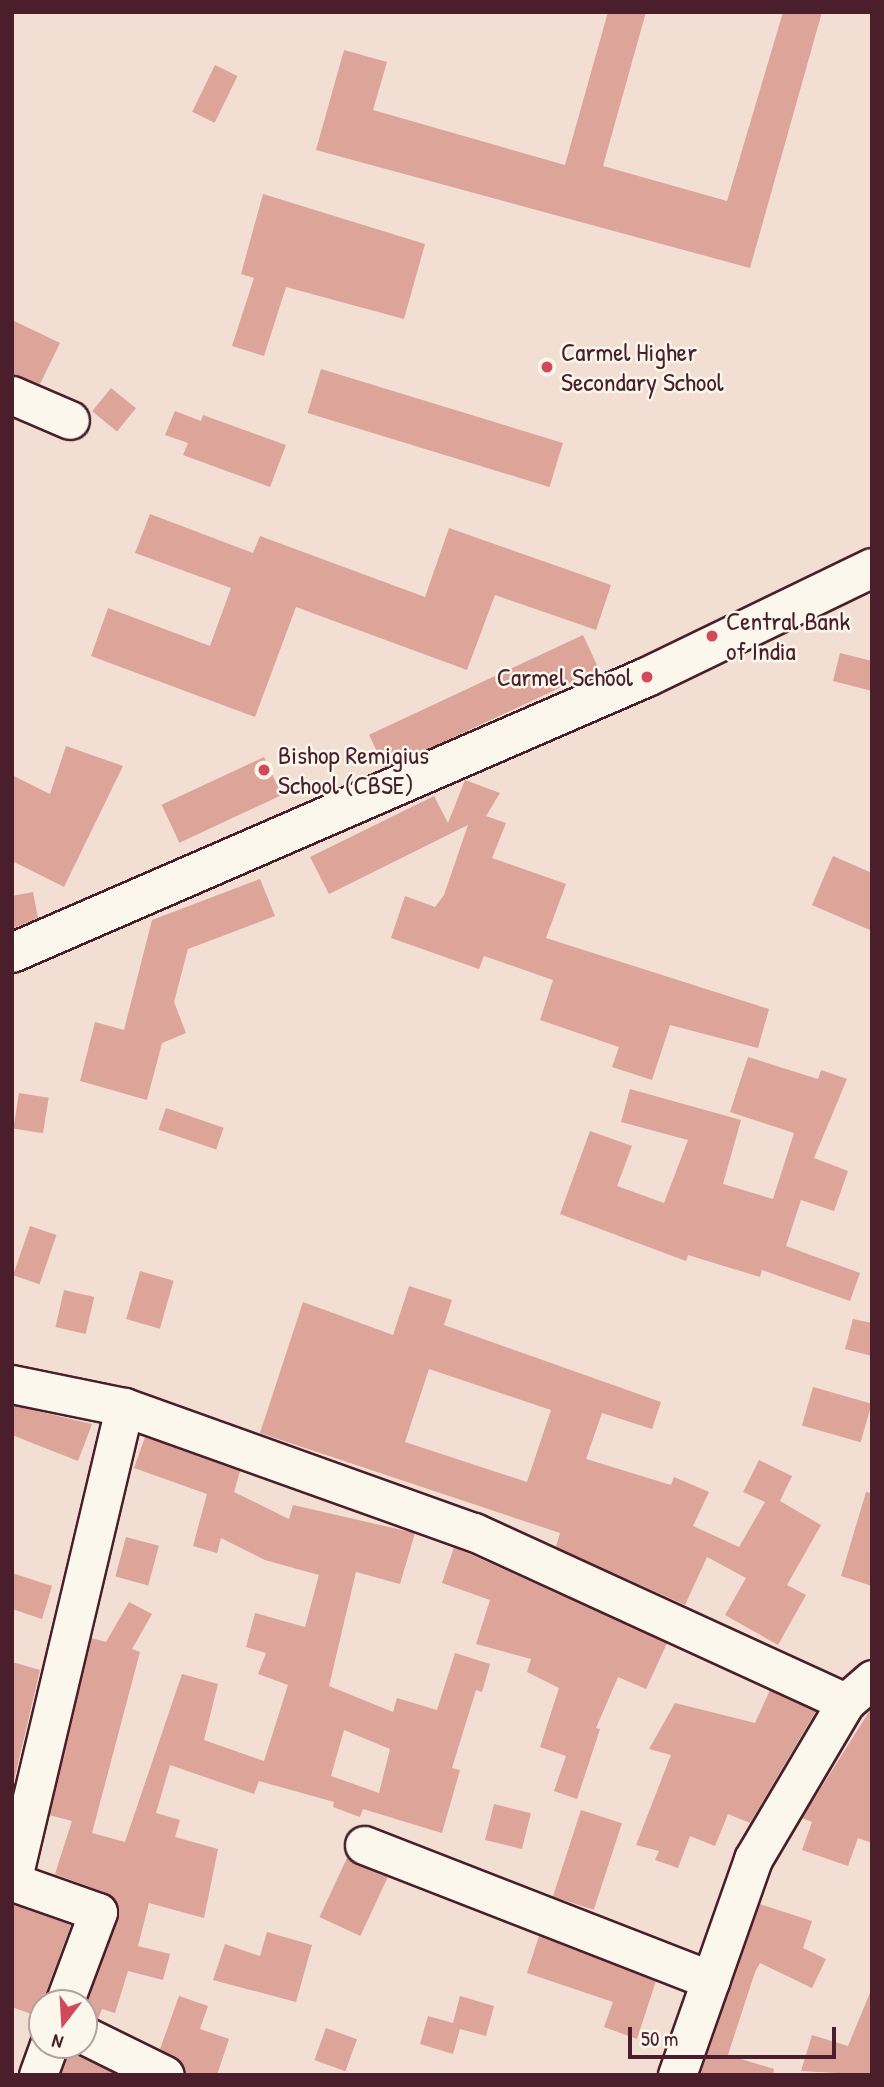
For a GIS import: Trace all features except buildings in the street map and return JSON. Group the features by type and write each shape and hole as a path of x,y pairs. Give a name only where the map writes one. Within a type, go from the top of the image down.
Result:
{"main road":[{"path":"12,953 647,677 872,568"}],"street":[{"path":"12,395 70,419"},
{"path":"12,1384 124,1407 474,1532 859,1690 753,1859 677,2075"},
{"path":"69,1989 98,1912 13,1882 124,1407"},
{"path":"364,1845 710,1980"},
{"path":"98,2042 165,2075"}],"place":[{"name":"Carmel Higher Secondary School","path":"547,367"},
{"name":"Central Bank of India","path":"712,636"},
{"name":"Carmel School","path":"647,677"},
{"name":"Bishop Remigius School (CBSE)","path":"264,770"}]}
